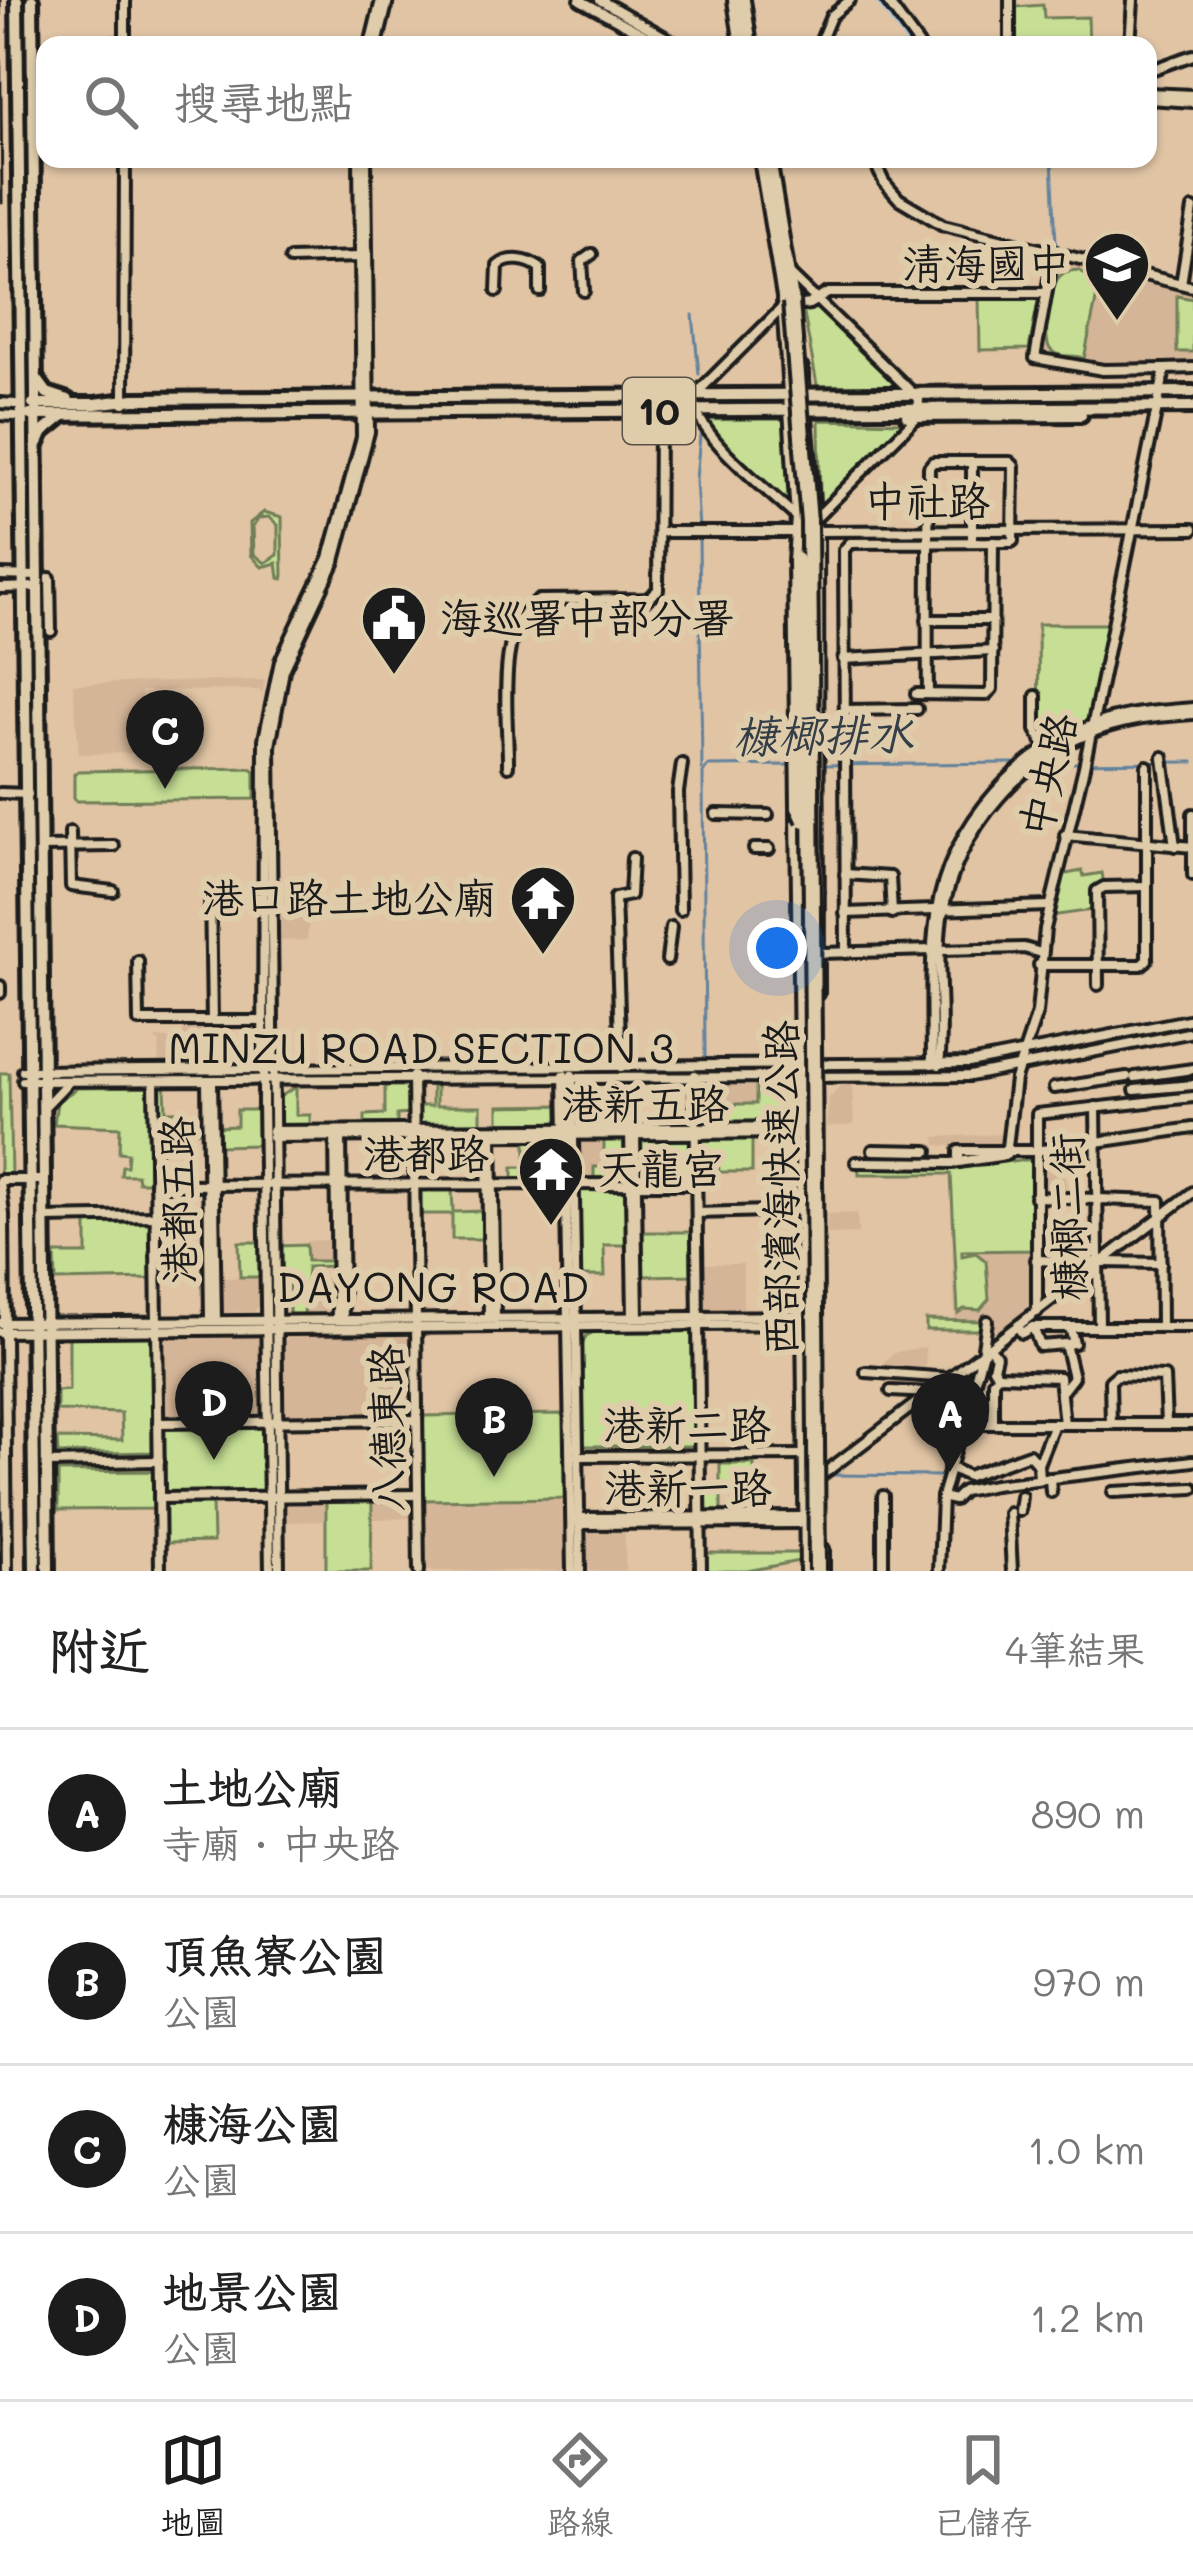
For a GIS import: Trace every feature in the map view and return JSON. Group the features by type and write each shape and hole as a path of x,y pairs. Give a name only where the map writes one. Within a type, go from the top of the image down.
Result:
{"highway":[{"path":"738,0 744,36"},
{"name":"西部濱海快速公路","path":"766,168 796,389 802,522 814,1571"},
{"name":"西部濱海快速公路","path":"767,168 791,302 807,482 816,948 814,1571"},
{"path":"815,530 816,948"},
{"path":"796,560 799,807 805,820"}],"main road":[{"path":"22,0 36,98"},
{"path":"22,0 26,410 31,581 36,605 29,794 38,1571"},
{"path":"31,581 36,446 26,410 34,374 38,168"},
{"path":"34,374 53,397 95,404"},
{"path":"1160,402 1193,395"},
{"path":"1160,402 1193,410"},
{"name":"10","path":"26,410 64,415 125,409 1160,402"},
{"name":"10","path":"26,410 95,404 125,409"},
{"path":"365,409 659,417 695,407"},
{"path":"36,446 64,415"},
{"path":"29,794 40,847 33,1076 43,1112 34,1180 44,1218 35,1327 47,1463 38,1571"}],"street":[{"path":"124,36 125,0"},
{"path":"376,36 385,0"},
{"path":"580,0 646,36"},
{"path":"600,0 663,36"},
{"path":"822,36 850,0"},
{"path":"886,0 912,36"},
{"path":"1010,0 1010,36"},
{"path":"1131,36 1133,0"},
{"path":"1157,68 1193,55"},
{"path":"1157,96 1193,98"},
{"path":"125,168 125,409"},
{"path":"362,168 364,314"},
{"path":"275,1571 266,718 280,661 332,559 364,459 362,168"},
{"path":"766,168 791,406 796,560"},
{"path":"767,168 795,307 815,530 819,992 801,1110 805,1520 814,1571"},
{"path":"878,168 893,193 943,225 1193,287"},
{"path":"1181,284 1193,209"},
{"path":"1054,251 1035,358 1103,370 1193,368"},
{"path":"584,291 583,261 592,254"},
{"path":"290,259 360,257"},
{"path":"497,291 498,266 515,260 531,261 540,268 540,291"},
{"path":"790,274 917,404 815,530"},
{"path":"796,517 695,407 782,308 828,293 1046,293"},
{"name":"中央路","path":"1006,1152 1019,1066 1036,1019 1039,965 1050,906 1135,529 1165,368"},
{"path":"0,403 26,410"},
{"path":"0,415 26,410"},
{"path":"508,766 509,642 529,606 538,600 653,597 658,590 659,417"},
{"path":"846,953 845,546 1013,542 1014,466 1010,462 972,462 972,542"},
{"name":"中社路","path":"928,694 929,465 972,462"},
{"name":"中社路","path":"661,532 796,535 815,530 1193,529"},
{"path":"796,535 800,992 808,1067 820,1076 823,1477 814,1571"},
{"path":"916,694 989,694 993,542"},
{"path":"0,575 31,581"},
{"path":"0,588 31,581"},
{"path":"31,581 36,605 51,632"},
{"path":"927,620 992,620"},
{"path":"843,658 993,651"},
{"path":"1036,695 1036,730 1046,749"},
{"path":"844,710 917,709"},
{"path":"930,1076 936,1064 936,950 943,885 970,825 998,789 1046,749 1143,713 1193,711"},
{"path":"941,908 962,853 986,812 1036,762 1090,730"},
{"path":"1164,761 1175,846"},
{"path":"266,764 263,1021 272,1134 269,1185"},
{"path":"680,910 678,792 682,764"},
{"path":"817,765 819,992"},
{"path":"1039,965 1141,964 1147,960 1147,766"},
{"path":"1147,783 1166,782"},
{"path":"0,794 29,794"},
{"path":"716,814 768,814"},
{"path":"1192,814 1193,875"},
{"path":"70,832 72,887 113,890"},
{"path":"1065,836 1193,848"},
{"path":"40,847 114,846"},
{"path":"754,849 769,849"},
{"path":"621,1067 615,898 630,895 632,858"},
{"path":"845,874 885,875 892,881 892,913"},
{"path":"1098,985 1097,891 1147,886"},
{"path":"210,889 212,1021"},
{"path":"845,913 1050,906"},
{"path":"667,960 671,927"},
{"path":"816,948 846,953 1024,948 1041,953"},
{"path":"138,961 139,1021 263,1021"},
{"path":"808,1067 970,1063 1193,1019"},
{"name":"MINZU ROAD SECTION 3","path":"33,1076 695,1072 808,1067 820,1076 970,1076 1193,1032"},
{"name":"MINZU ROAD SECTION 3","path":"568,1073 621,1067 766,1076 808,1067"},
{"path":"1054,1088 1193,1069"},
{"path":"695,1072 701,1571"},
{"path":"568,1073 576,1571"},
{"name":"MINZU ROAD SECTION 3","path":"33,1076 69,1081 154,1075 210,1080 267,1074"},
{"name":"八德東路","path":"413,1074 419,1571"},
{"path":"154,1075 160,1571"},
{"path":"766,1076 789,1087 801,1110"},
{"name":"港都五路","path":"210,1080 213,1320"},
{"path":"43,1112 54,1093 69,1081"},
{"path":"1136,1090 1193,1084"},
{"path":"1037,1312 1037,1114 1193,1097"},
{"name":"槺榔二街","path":"1096,1107 1099,1326"},
{"path":"856,1162 1035,1151 1193,1128"},
{"name":"港新五路","path":"272,1134 801,1130"},
{"path":"633,1131 636,1317"},
{"path":"490,1132 492,1319"},
{"path":"338,1133 340,1320"},
{"path":"903,1148 903,1162"},
{"path":"873,1150 928,1150"},
{"path":"8,1571 0,1181 34,1180"},
{"name":"港都路","path":"155,1185 696,1184"},
{"path":"804,1478 823,1477 1193,1192"},
{"path":"1035,1197 1160,1201 1161,1326"},
{"path":"697,1213 802,1210"},
{"path":"44,1218 156,1216"},
{"path":"1036,1260 1161,1263"},
{"name":"DAYONG ROAD","path":"157,1325 213,1320 271,1324 572,1322 636,1317 698,1321"},
{"name":"DAYONG ROAD","path":"3,1328 822,1320"},
{"path":"939,1571 942,1497 986,1352 986,1321"},
{"path":"1018,1327 1022,1333 1033,1327 1193,1327"},
{"path":"1033,1327 1040,1346 1074,1343 1070,1327"},
{"path":"1062,1392 1073,1377 1065,1344"},
{"path":"986,1352 996,1356 993,1368 998,1375"},
{"path":"866,1372 952,1378"},
{"path":"998,1375 1055,1375 1060,1381 1059,1424 1041,1472"},
{"path":"993,1424 993,1381 998,1375"},
{"path":"1111,1424 1112,1377 1138,1375 1164,1377 1166,1424"},
{"path":"891,1391 932,1394"},
{"path":"158,1423 417,1420"},
{"path":"962,1424 1193,1424"},
{"path":"947,1474 968,1476 1030,1454 1051,1492"},
{"name":"港新二路","path":"574,1456 804,1455"},
{"path":"942,1497 953,1500 963,1491 1041,1472 1110,1472 1193,1460"},
{"path":"47,1463 159,1461"},
{"path":"1113,1492 1193,1488"},
{"path":"160,1498 418,1495"},
{"path":"883,1496 884,1571"},
{"path":"1012,1571 1014,1512 1021,1496"},
{"name":"港新一路","path":"575,1521 805,1520"}],"shaded area":[{"name":"清海國中","path":"1055,257 1193,293 1193,365 1103,366 1036,353"},
{"path":"265,680 262,694 260,690 141,691 141,753 79,754 73,684"},
{"path":"275,908 309,915 307,940 276,941"},
{"path":"184,1026 234,1026 235,1062 158,1063 160,1043 155,1038 181,1040"},
{"path":"756,1083 757,1104 700,1104 700,1084"},
{"path":"852,1083 854,1125 826,1127 829,1098 839,1087"},
{"path":"1004,1134 1002,1149 936,1145 935,1137"},
{"path":"585,1138 604,1138 604,1167 594,1168 594,1180 579,1180 579,1146"},
{"path":"1051,1157 1053,1167 1063,1166 1068,1196 1039,1194 1038,1159"},
{"path":"857,1213 858,1233 827,1234 827,1214"},
{"path":"333,1240 333,1261 306,1261 306,1241"},
{"path":"1033,1250 1034,1309 1006,1330 989,1330 989,1321 955,1320 952,1251"},
{"path":"702,1264 743,1264 743,1311 703,1312"},
{"path":"261,1277 261,1301 254,1312 222,1312 218,1278"},
{"path":"304,1278 327,1278 327,1315 304,1316"},
{"path":"248,1333 262,1347 263,1417 163,1418 162,1334"},
{"path":"412,1333 413,1416 282,1417 281,1349 288,1337"},
{"path":"925,1347 926,1374 888,1373 884,1361 896,1352"},
{"path":"565,1498 565,1571 424,1571 423,1500"},
{"path":"372,1500 414,1500 414,1518 372,1519"},
{"path":"283,1501 326,1501 326,1521 283,1522"},
{"path":"625,1527 625,1571 586,1571 589,1532"}],"green space":[{"path":"1043,5 1044,18 1088,17 1089,36 1013,36 1014,7"},
{"path":"1078,270 1093,278 1101,276 1084,359 1055,353 1047,336 1056,281"},
{"path":"799,287 904,390 818,390"},
{"path":"1039,296 1029,349 980,350 979,297"},
{"path":"1177,296 1193,299 1193,352 1177,352"},
{"path":"784,419 791,508 700,420"},
{"path":"819,420 903,422 823,505 820,501"},
{"path":"264,512 282,517 283,579 277,563 262,567 251,555 250,523","holes":["269,517 278,525 278,555 265,563 254,554 253,526 259,518"]},
{"path":"1038,624 1109,624 1088,721 1047,741 1039,729"},
{"path":"251,768 255,799 74,798 78,771"},
{"path":"1082,871 1084,876 1102,873 1104,884 1093,891 1093,910 1051,916 1061,875"},
{"path":"1193,1024 1193,1029 1026,1060 1067,1048"},
{"path":"0,1073 9,1073 11,1177 0,1175"},
{"path":"756,1083 773,1086 791,1098 792,1121 700,1125 700,1104 756,1104"},
{"path":"385,1086 408,1086 409,1114 397,1115 397,1127 365,1127 365,1115 385,1114"},
{"path":"432,1086 436,1086 436,1106 481,1106 481,1126 418,1126 418,1106 432,1106"},
{"path":"149,1087 151,1182 138,1182 137,1175 121,1175 128,1153 119,1152 120,1127 54,1124 57,1102 77,1088"},
{"path":"159,1087 165,1087 166,1111 181,1111 182,1121 204,1120 204,1131 182,1132 182,1143 159,1143"},
{"path":"296,1087 296,1115 310,1115 310,1127 284,1128 277,1121 278,1098"},
{"path":"560,1105 559,1119 552,1125 499,1126 499,1106"},
{"path":"237,1110 258,1110 259,1145 217,1146 216,1127 237,1126"},
{"path":"752,1136 752,1172 719,1172 718,1155 701,1155 700,1137"},
{"path":"691,1137 692,1180 648,1180 648,1168 639,1167 642,1140"},
{"path":"526,1138 559,1142 561,1180 554,1180 550,1167 549,1180 513,1180 513,1167 526,1167"},
{"path":"604,1138 625,1141 627,1180 594,1180 594,1167 604,1167"},
{"path":"1012,1158 1012,1162 1032,1159 1033,1250 962,1251 962,1256 976,1253 986,1261 989,1299 980,1310 958,1313 951,1174 859,1174 858,1164"},
{"path":"419,1189 452,1189 453,1212 484,1211 485,1239 452,1239 452,1214 419,1214"},
{"path":"579,1189 627,1189 628,1245 604,1245 605,1276 581,1276"},
{"path":"151,1221 152,1279 56,1281 55,1254 87,1254 87,1222"},
{"path":"640,1232 692,1232 693,1275 641,1276"},
{"path":"239,1242 261,1242 261,1277 240,1277"},
{"path":"306,1245 307,1261 333,1261 333,1266 307,1267 304,1316 289,1314 289,1279 280,1279 279,1246"},
{"path":"796,1261 795,1300 786,1309 772,1311 771,1262"},
{"path":"926,1320 983,1321 982,1330 926,1330"},
{"path":"693,1330 695,1446 583,1446 582,1346 586,1336 596,1331"},
{"path":"153,1334 154,1452 58,1454 57,1439 122,1440 121,1413 57,1411 57,1391 69,1390 69,1337"},
{"path":"564,1414 565,1498 423,1500 422,1416"},
{"path":"263,1426 264,1492 164,1494 163,1427"},
{"path":"720,1464 754,1464 755,1514 733,1514 733,1490 721,1490 721,1514 705,1514 705,1489 720,1489"},
{"path":"154,1471 155,1509 58,1510 58,1472"},
{"path":"372,1500 371,1571 326,1571 326,1501"},
{"path":"212,1502 213,1542 165,1543 164,1503"},
{"path":"706,1553 799,1553 799,1561 747,1571 706,1571"}],"waterway":[{"path":"878,0 904,36"},
{"path":"1052,168 1056,244"},
{"path":"693,315 699,374"},
{"path":"699,529 700,436"},
{"path":"699,537 702,769"},
{"name":"槺榔排水","path":"1052,763 1193,762"},
{"name":"槺榔排水","path":"823,765 1013,763"},
{"name":"槺榔排水","path":"705,1058 703,773 708,766 796,765"},
{"path":"1017,1478 1193,1455"},
{"path":"832,1475 941,1476 983,1483"}],"railway":[{"path":"0,0 2,203"}],"place":[{"name":"清海國中","path":"1117,323"},
{"name":"海巡署中部分署","path":"394,677"},
{"name":"槺海公園","path":"165,789"},
{"name":"港口路土地公廟","path":"543,957"},
{"name":"天龍宮","path":"551,1228"},
{"name":"地景公園","path":"214,1460"},
{"name":"土地公廟","path":"950,1472"},
{"name":"頂魚寮公園","path":"494,1477"}]}
